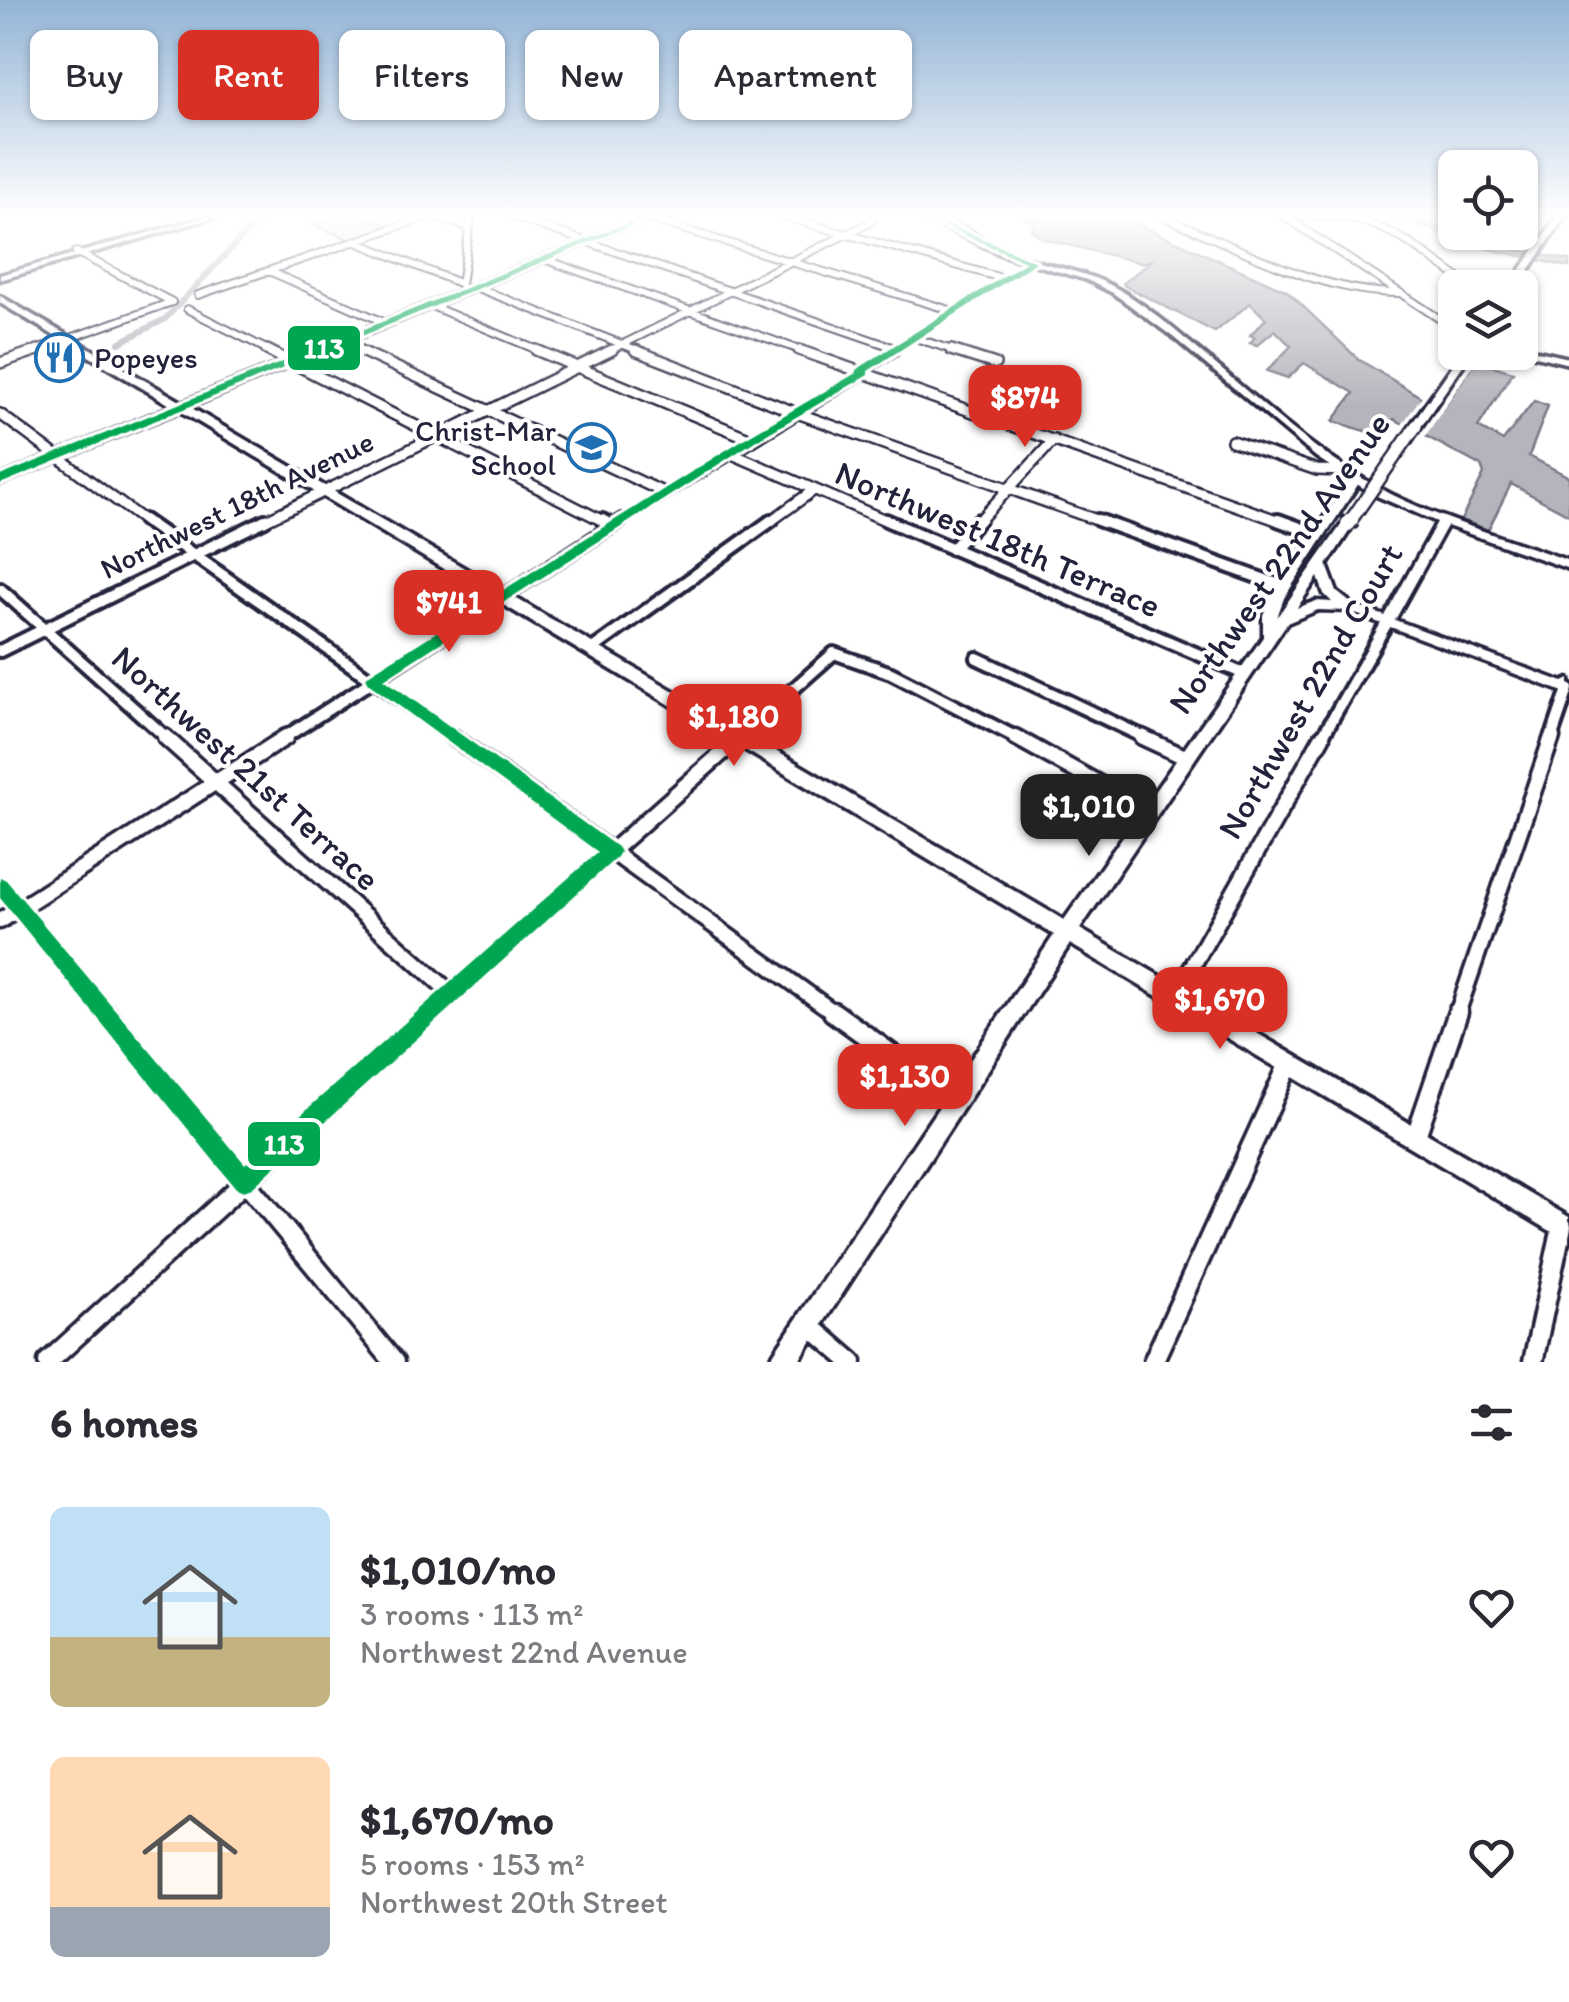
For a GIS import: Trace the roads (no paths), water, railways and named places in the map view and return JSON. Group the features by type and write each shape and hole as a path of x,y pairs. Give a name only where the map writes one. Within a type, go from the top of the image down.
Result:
{"main road":[{"path":"0,480 490,281"},
{"path":"0,298 1566,1228"},
{"name":"Northwest 22nd Avenue","path":"782,1362 1067,932 1455,370"},
{"path":"1269,638 1270,615 1285,587 1355,480"},
{"path":"1320,565 1331,594 1350,608"},
{"path":"1281,621 1316,605 1350,608"}],"street":[{"path":"0,363 172,302 130,281"},
{"path":"198,295 241,281"},
{"path":"291,281 386,323"},
{"path":"452,281 797,413 1285,587"},
{"path":"604,281 1319,535"},
{"path":"695,281 895,348"},
{"name":"Northwest 18th Avenue","path":"0,650 687,310 754,281"},
{"path":"853,281 954,311"},
{"path":"0,921 502,596 1003,281"},
{"path":"1094,281 1124,296 1355,480 1443,522 1569,565"},
{"path":"1322,281 1367,292 1400,292"},
{"path":"1383,281 1438,318"},
{"path":"429,305 751,439"},
{"path":"186,309 612,526"},
{"path":"912,337 996,364"},
{"path":"341,341 665,493"},
{"path":"1538,353 1569,361"},
{"path":"0,414 191,555 373,679 955,1100"},
{"path":"952,549 1054,440"},
{"path":"1232,441 1316,469 1342,471"},
{"name":"Northwest 18th Terrace","path":"730,452 1244,674"},
{"path":"591,650 814,490"},
{"name":"Northwest 22nd Court","path":"1175,997 1443,522"},
{"name":"Northwest 21st Terrace","path":"0,589 450,993"},
{"path":"1350,608 1568,686 1415,1139"},
{"path":"48,1362 450,993 834,653 854,655 901,678 1150,812"},
{"path":"977,658 1187,758"},
{"path":"0,885 394,1362"},
{"path":"1154,1362 1290,1064"},
{"path":"1532,1362 1566,1228"},
{"path":"808,1324 852,1362"}],"waterway":[{"path":"119,343 165,319 201,281"}],"place":[{"name":"Popeyes","path":"59,358"},
{"name":"Christ-Mar School","path":"591,448"}]}
